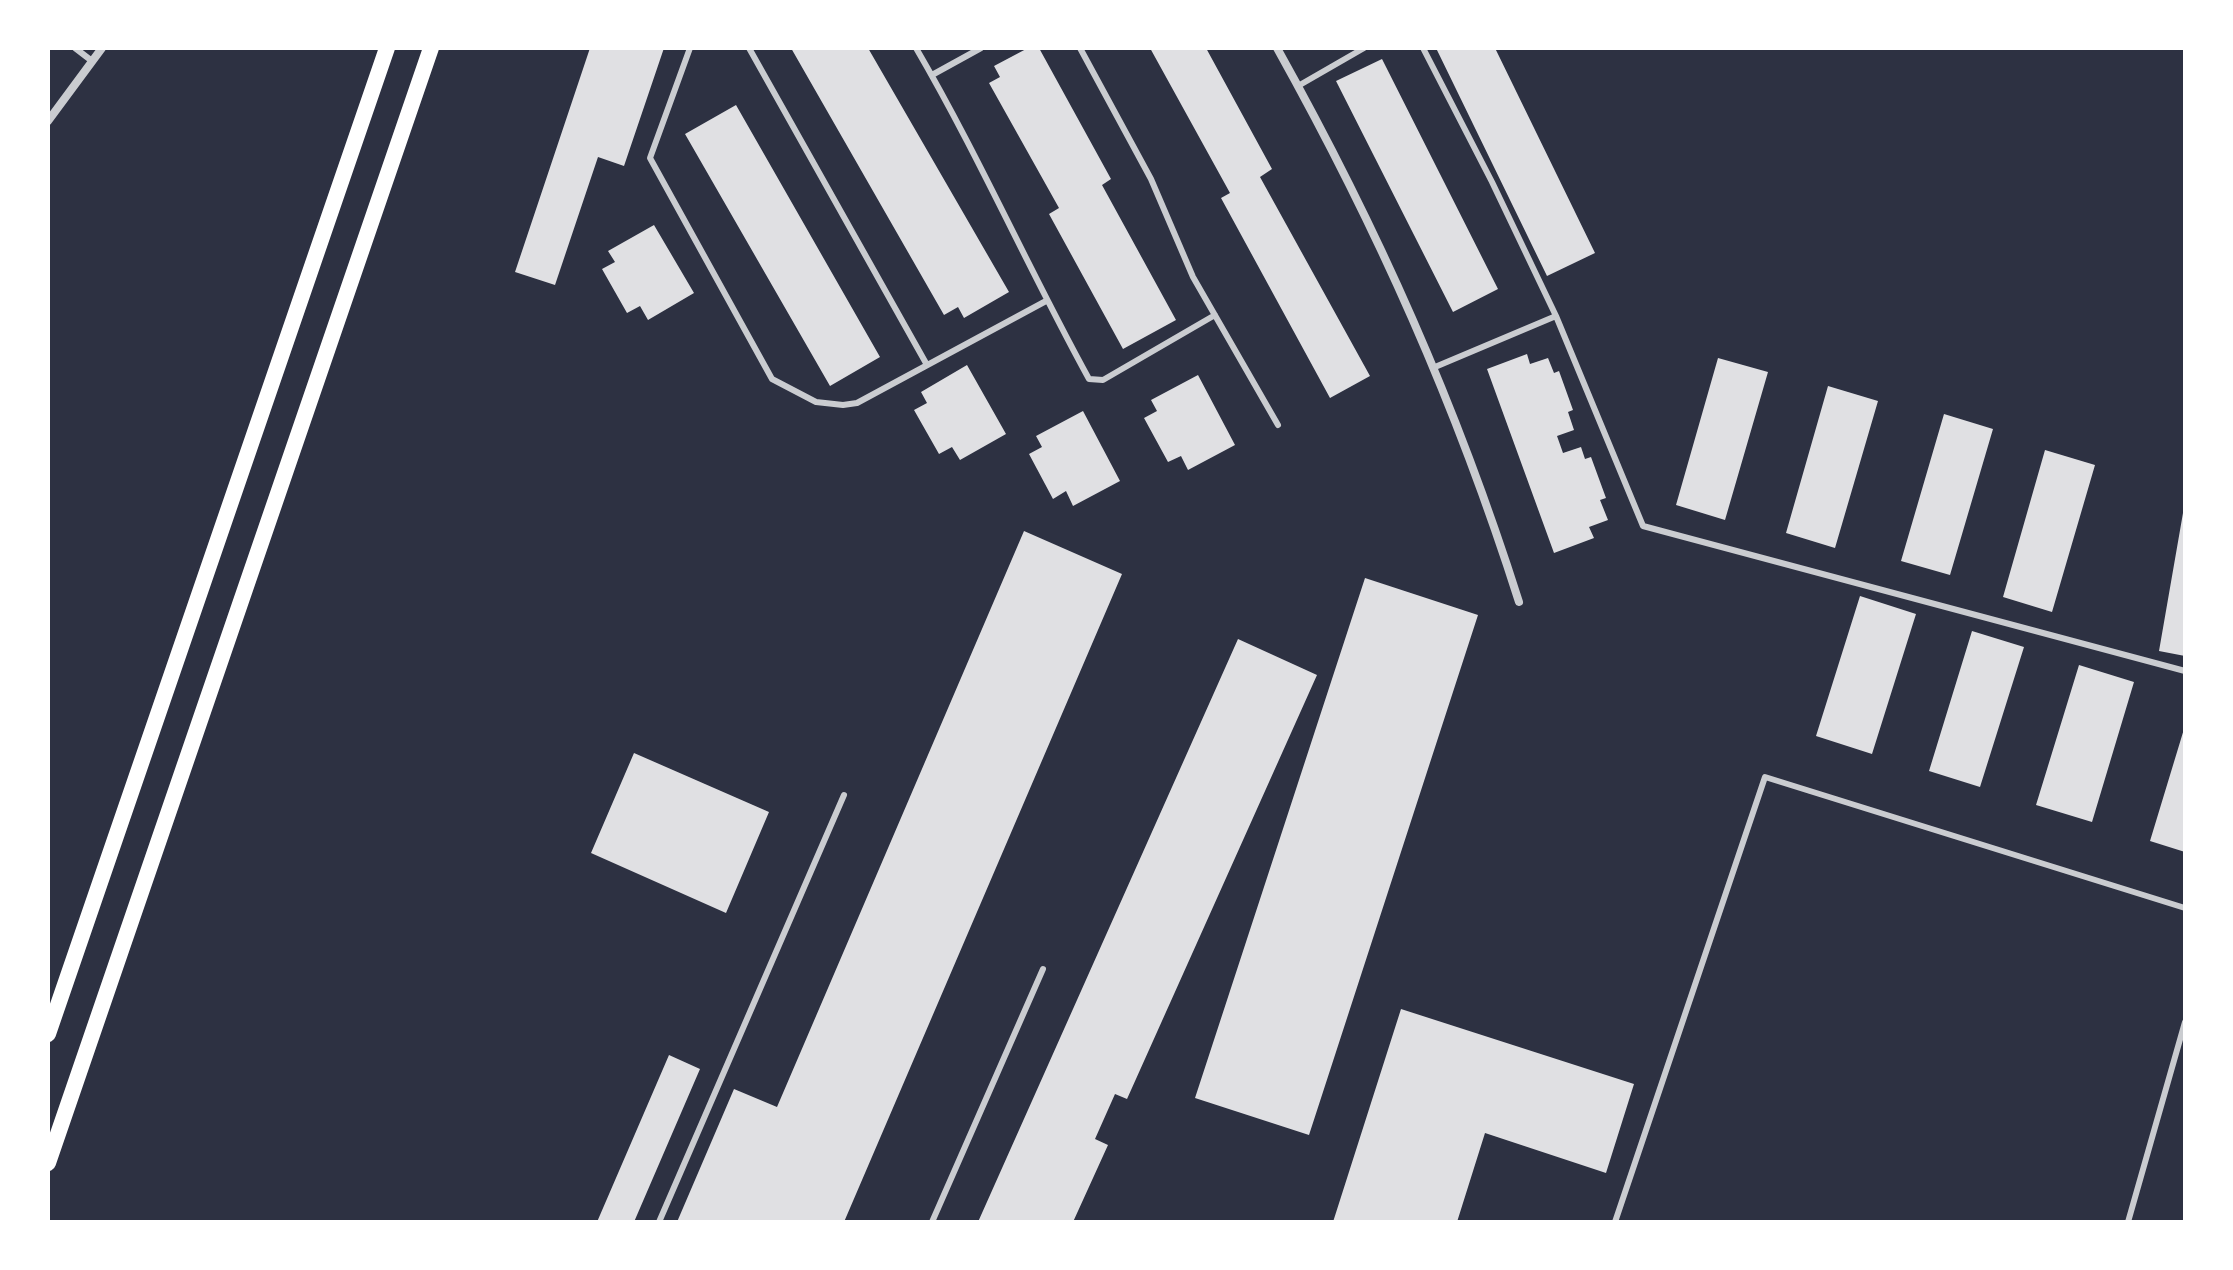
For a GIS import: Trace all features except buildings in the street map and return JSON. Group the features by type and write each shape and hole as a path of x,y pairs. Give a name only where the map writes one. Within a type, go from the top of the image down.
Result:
{"main road":[{"path":"48,1034 387,48"},
{"path":"48,1163 431,48"}],"street":[{"path":"48,121 102,48"},
{"path":"1277,48 1335,153 1435,367 1489,510 1519,602"}],"lane":[{"path":"75,48 92,61"},
{"path":"690,48 650,158 772,379 816,402 857,403 1046,301"},
{"path":"749,48 927,365"},
{"path":"916,48 957,117 1046,301 1089,379 1103,380 1215,315"},
{"path":"932,75 981,48"},
{"path":"1080,48 1151,179 1193,277 1278,425"},
{"path":"1298,86 1364,48"},
{"path":"1423,48 1556,316 1643,526 2185,671"},
{"path":"1435,367 1556,316"},
{"path":"1615,1222 1765,777 2185,908"},
{"path":"659,1222 844,795"},
{"path":"932,1222 1043,969"},
{"path":"2128,1222 2185,1022"}]}
